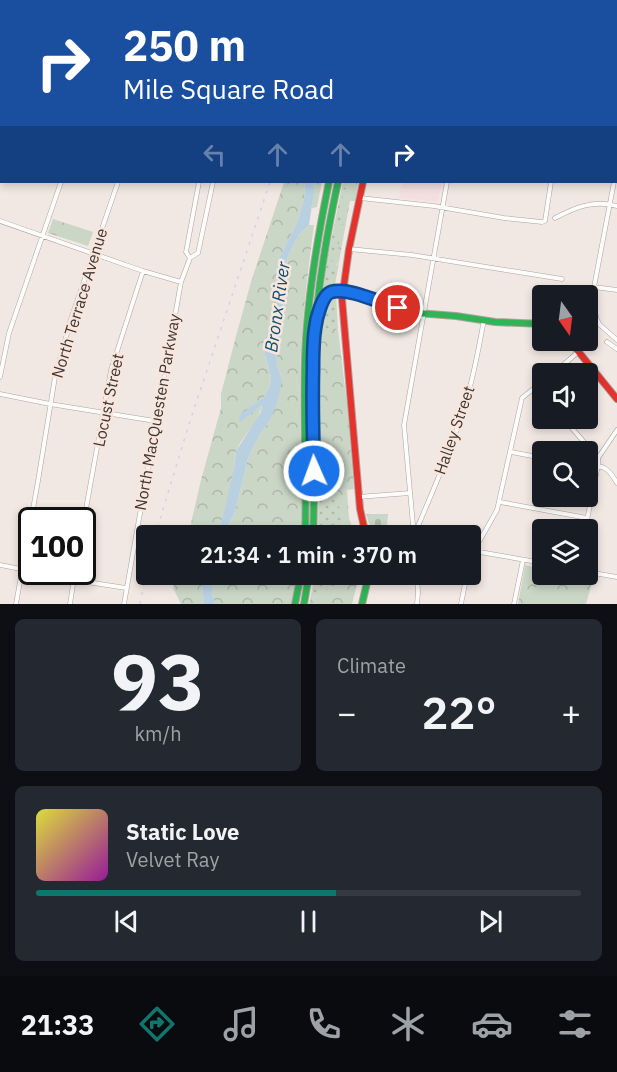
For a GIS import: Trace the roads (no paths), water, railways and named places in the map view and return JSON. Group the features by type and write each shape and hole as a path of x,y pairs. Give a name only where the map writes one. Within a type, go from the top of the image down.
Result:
{"main road":[{"path":"305,525 306,328 313,269 329,183"},
{"path":"314,525 312,391 315,327 321,272 338,183"},
{"path":"363,183 349,249 342,313 356,450 358,496 364,525"},
{"path":"315,327 326,295 343,291 423,314 532,323"},
{"path":"579,351 617,399"},
{"path":"295,604 299,585"},
{"path":"304,604 307,585"},
{"path":"362,604 366,585"}],"street":[{"path":"0,377 9,333 61,183"},
{"name":"North Terrace Avenue","path":"33,507 55,377 68,329 118,183"},
{"name":"North MacQuesten Parkway","path":"190,258 186,252 199,183"},
{"name":"North MacQuesten Parkway","path":"124,604 181,282 190,258 198,253 213,183"},
{"path":"413,525 404,425 447,183"},
{"path":"360,198 542,222 545,221 551,183"},
{"path":"594,285 615,183"},
{"path":"555,218 584,205 617,206"},
{"path":"0,221 181,282"},
{"path":"349,249 434,258 562,279"},
{"name":"Locust Street","path":"86,507 111,370 143,271"},
{"path":"598,288 617,290"},
{"name":"Halley Street","path":"419,525 449,453 464,409 484,320"},
{"path":"598,321 617,340"},
{"path":"608,342 617,349"},
{"path":"565,363 579,351"},
{"path":"481,540 494,519 500,502 522,398 532,390"},
{"path":"0,394 155,422"},
{"path":"573,429 583,441"},
{"path":"598,458 617,430"},
{"path":"511,452 532,456"},
{"path":"598,465 608,470 617,483"},
{"path":"358,496 410,493"},
{"path":"500,502 587,518 589,507"},
{"path":"481,552 532,561"},
{"path":"514,604 523,560"},
{"path":"0,566 18,569"},
{"path":"598,574 617,577"},
{"path":"96,583 127,588"},
{"name":"North Terrace Avenue","path":"16,604 19,585"},
{"path":"70,604 73,585"},
{"path":"417,604 418,585"},
{"path":"461,604 465,585"}],"water":[{"name":"Bronx River","path":"313,183 309,225 298,236 288,256 283,274 285,315 276,343 277,365 282,379 276,406 248,458 235,512 229,525 220,525 236,451 261,412 262,405 240,422 239,415 264,397 270,386 271,377 265,355 265,340 276,305 276,270 278,260 297,223 304,199 305,185"},
{"path":"202,585 212,585 215,604 204,604"}],"railway":[{"path":"158,525 189,424 270,183"},
{"path":"140,604 144,585"}]}
